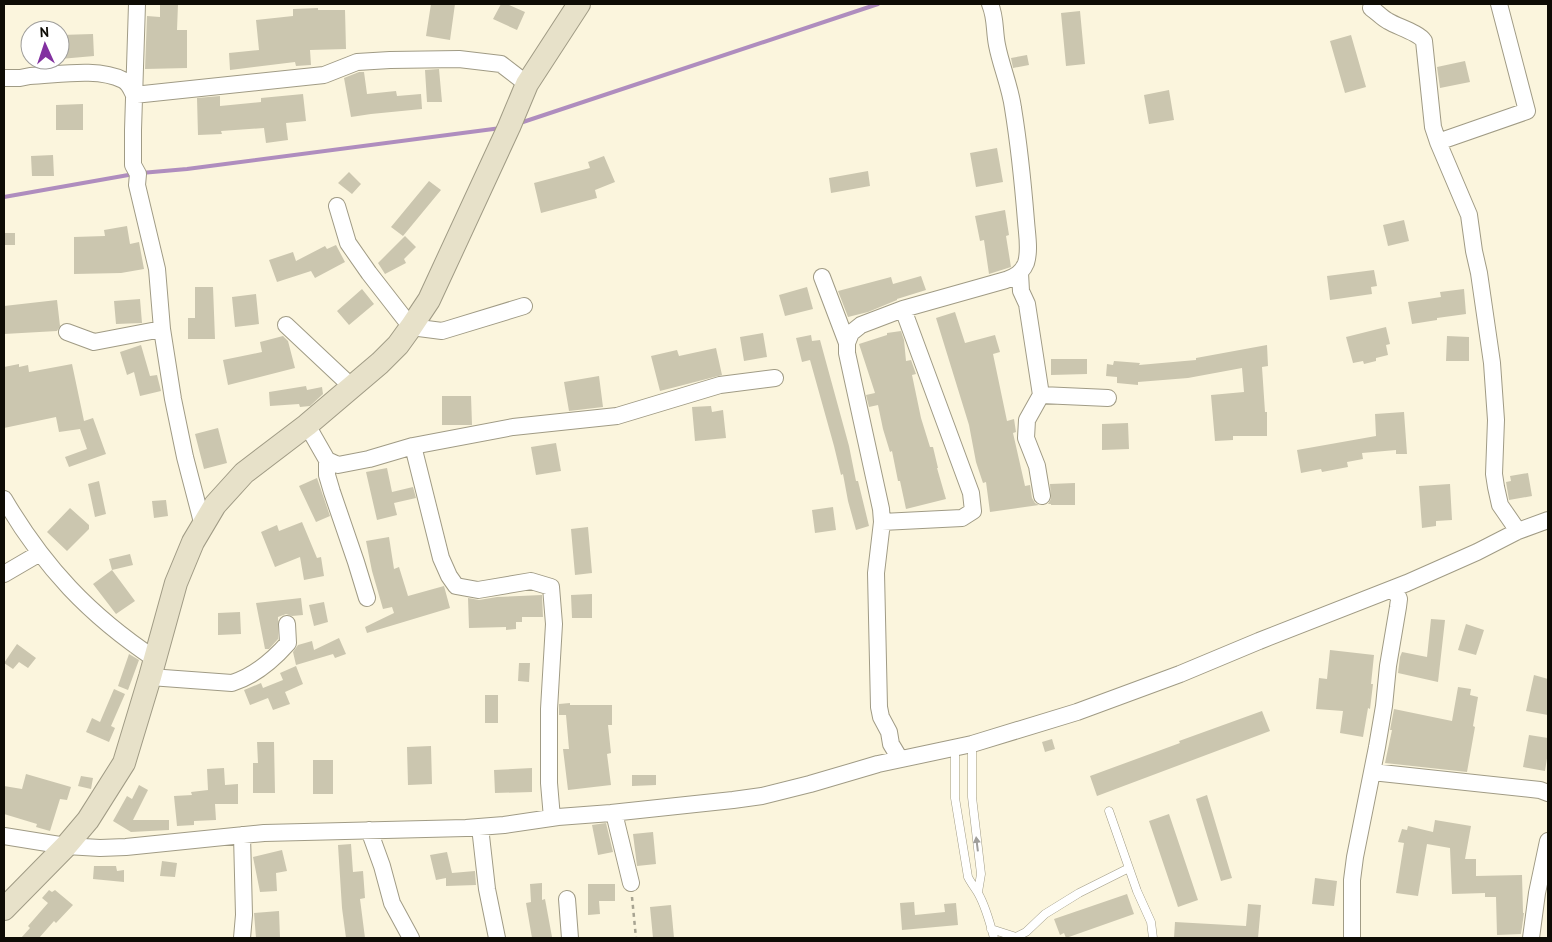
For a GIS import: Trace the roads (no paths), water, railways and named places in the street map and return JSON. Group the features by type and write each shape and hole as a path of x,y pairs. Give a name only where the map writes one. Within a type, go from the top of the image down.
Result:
{"main road":[{"path":"4,909 66,846 88,820 124,763 176,583 193,542 215,505 244,473 352,387 392,351 412,328 433,291 527,84 570,10"}],"street":[{"path":"138,4 133,165 138,174 137,185 157,269 162,330 185,457 203,526"},
{"path":"847,343 851,333 861,325 903,308 1006,280 1024,269 1028,254 1024,192 1009,85 997,45 995,19 990,4"},
{"path":"1438,142 1527,111 1499,4"},
{"path":"1371,8 1386,20 1421,36 1424,41 1434,127 1438,142 1469,215 1484,302 1484,319 1492,363 1496,420 1494,474 1496,488 1500,505 1518,531"},
{"path":"134,95 324,75 357,62 390,60 458,59 501,64 527,84"},
{"path":"4,78 98,73 123,80 130,85 134,95"},
{"path":"337,206 348,243 369,274 412,328 442,331 524,306"},
{"path":"1020,273 1020,291 1027,304 1041,395 1027,420 1026,438 1037,466 1042,496"},
{"path":"822,277 847,343 847,354 881,509 882,522 876,573 879,707 881,717 889,732 891,744 900,759"},
{"path":"882,522 962,518 973,511 971,493 903,308"},
{"path":"286,325 352,387"},
{"path":"67,332 94,342 162,330"},
{"path":"327,460 338,465 369,459 413,446 513,426 617,416 720,385 775,378"},
{"path":"1041,395 1108,398"},
{"path":"307,424 327,460 327,475 367,598"},
{"path":"413,446 441,558 456,586 478,590 531,581 551,587 554,624 549,709 549,783 552,818"},
{"path":"4,498 18,522 64,583 125,639 153,668 232,683 248,677 258,670 288,643 287,624"},
{"path":"4,836 66,846 126,847 264,833 436,829 480,826 762,796 900,759 972,744 1077,712 1180,674 1398,587 1477,552 1518,531 1548,520"},
{"path":"4,574 40,553"},
{"path":"1352,938 1352,880 1358,837 1383,714 1388,666 1399,599 1396,592 1398,587"},
{"path":"1372,772 1540,790 1548,793"},
{"path":"614,813 631,883"},
{"path":"480,826 487,890 497,938"},
{"path":"369,830 382,866 392,903 411,938"},
{"path":"242,835 244,916 242,938"},
{"path":"1531,938 1537,893 1548,841"},
{"path":"567,899 570,938"}],"lane":[{"path":"972,744 972,797 981,874 978,892"},
{"path":"955,747 955,798 968,877 978,892 989,919 994,938"},
{"path":"1109,811 1128,868 1151,922 1152,938"},
{"path":"992,929 1016,937 1026,932 1046,914 1079,893 1128,868"}],"waterway":[{"path":"520,123 878,4"},
{"path":"141,173 187,169 501,128"},
{"path":"4,197 134,174"}]}
